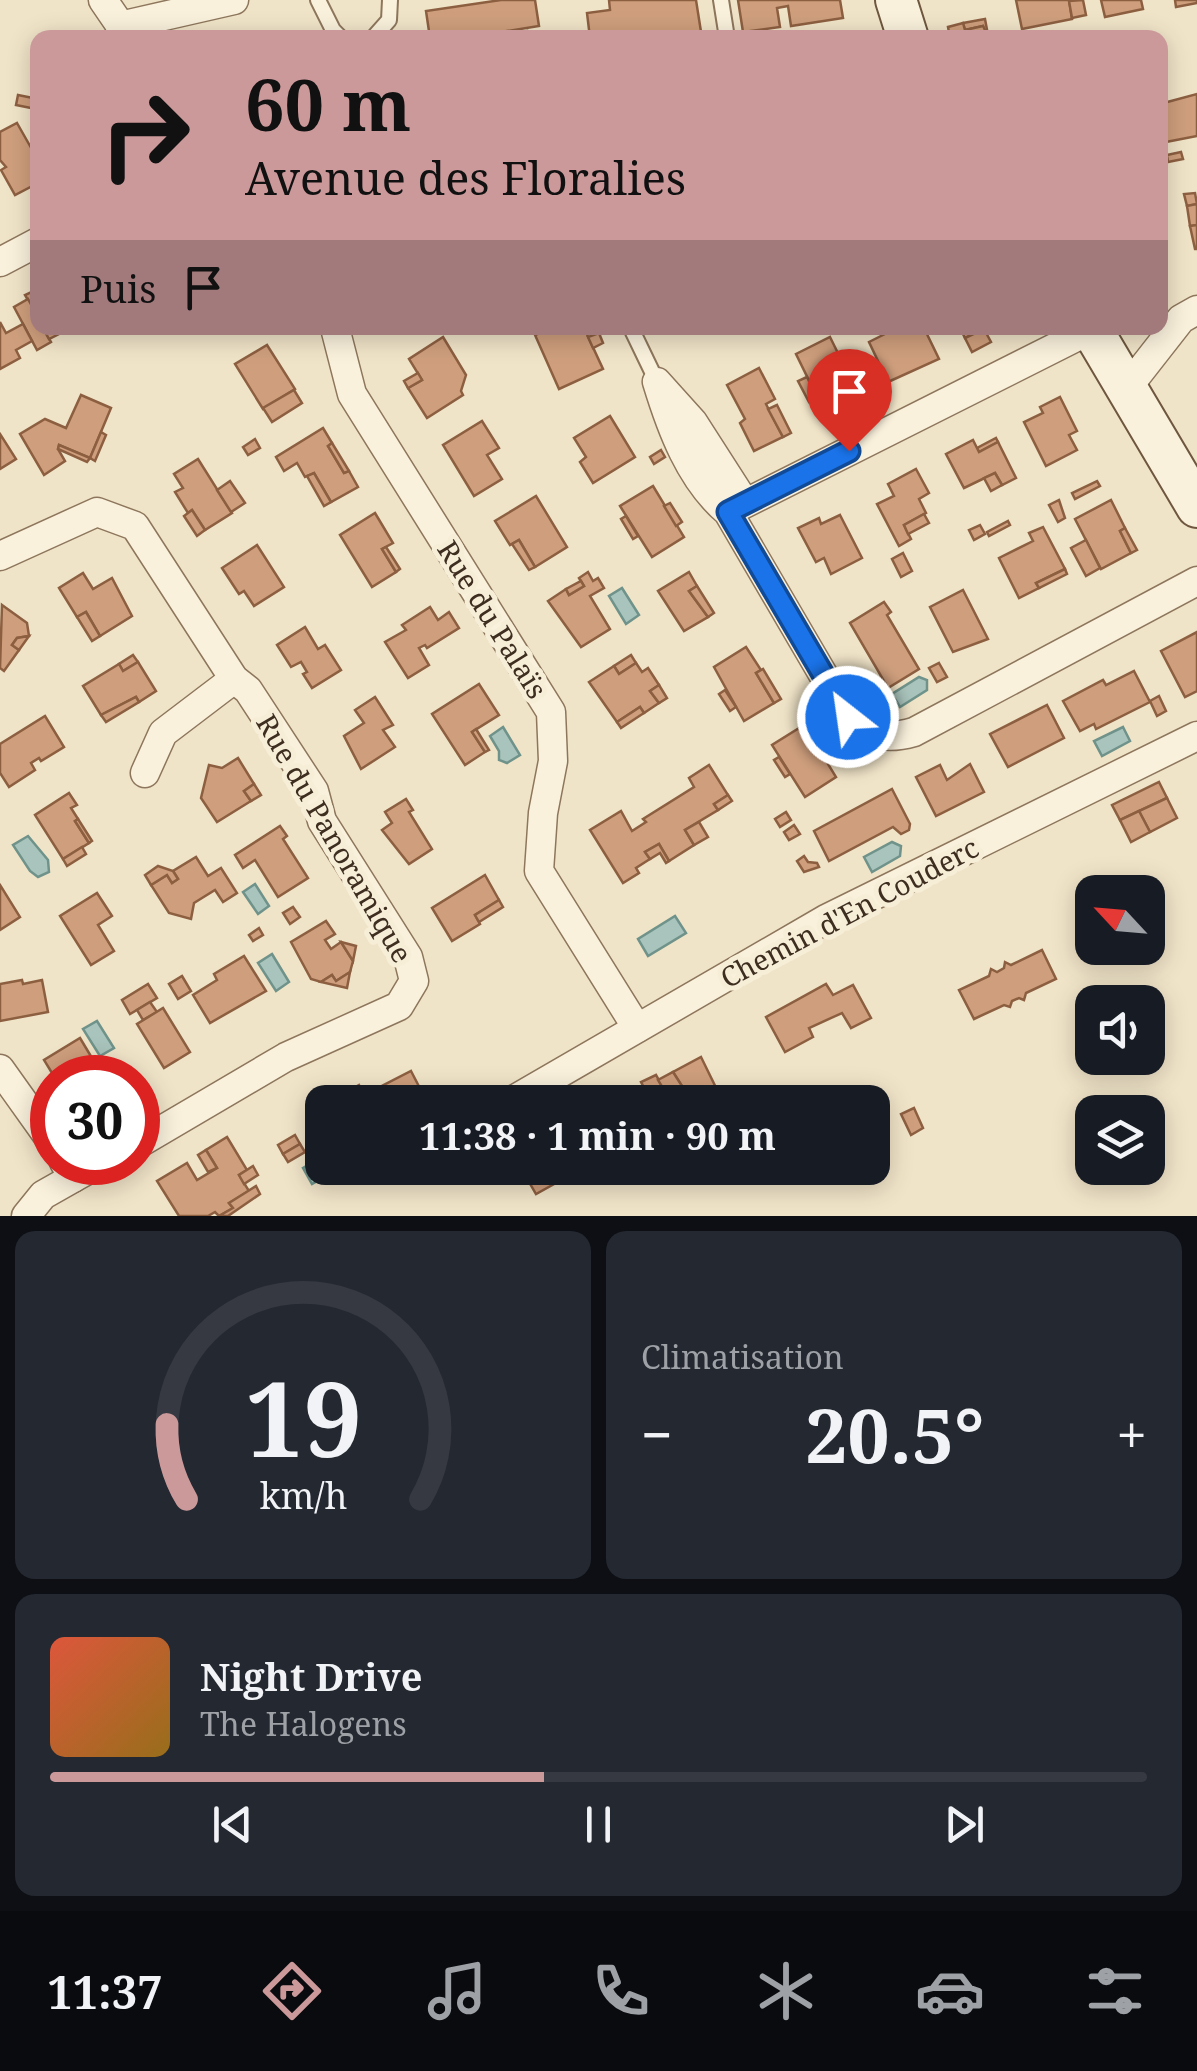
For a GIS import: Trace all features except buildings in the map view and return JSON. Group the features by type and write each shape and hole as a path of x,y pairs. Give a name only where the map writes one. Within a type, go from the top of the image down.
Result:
{"street":[{"path":"103,0 123,30"},
{"path":"131,30 232,0"},
{"path":"3,252 30,244"},
{"path":"1168,305 1197,300"},
{"path":"1127,388 1181,320 1197,310"},
{"name":"Rue du Palaïs","path":"336,335 352,394 550,712 552,761 539,871 638,1028"},
{"path":"736,508 1078,335"},
{"path":"1096,335 1197,507"},
{"path":"656,382 693,422 848,717 880,737 895,738 914,732 1197,581"},
{"name":"Rue du Panoramique","path":"0,556 97,512 134,526 234,679 248,690 314,791 322,822 408,957 414,981 399,1006 286,1057 160,1131"},
{"path":"145,773 163,734 234,679"},
{"name":"Chemin d'En Couderc","path":"539,1085 843,910 1197,736"},
{"path":"0,1069 30,1111"},
{"path":"26,1216 53,1185"}],"lane":[{"path":"318,0 333,30"},
{"path":"384,30 390,0"},
{"path":"721,0 726,30"},
{"path":"633,335 656,382"}],"water":[{"path":"622,588 639,615 626,624 609,596"},
{"path":"919,677 927,680 927,690 900,707 892,694"},
{"path":"503,727 520,755 507,763 499,760 499,751 490,736"},
{"path":"1123,727 1130,741 1102,756 1094,741"},
{"path":"28,836 48,860 49,872 38,877 13,845"},
{"path":"892,842 901,846 900,856 872,872 864,857"},
{"path":"255,884 269,906 258,914 243,892"},
{"path":"675,916 686,933 648,956 638,939"},
{"path":"272,954 289,982 276,991 258,963"},
{"path":"97,1021 114,1048 99,1055 83,1029"}],"route":[{"path":"848,717 728,512 849,451"}]}
